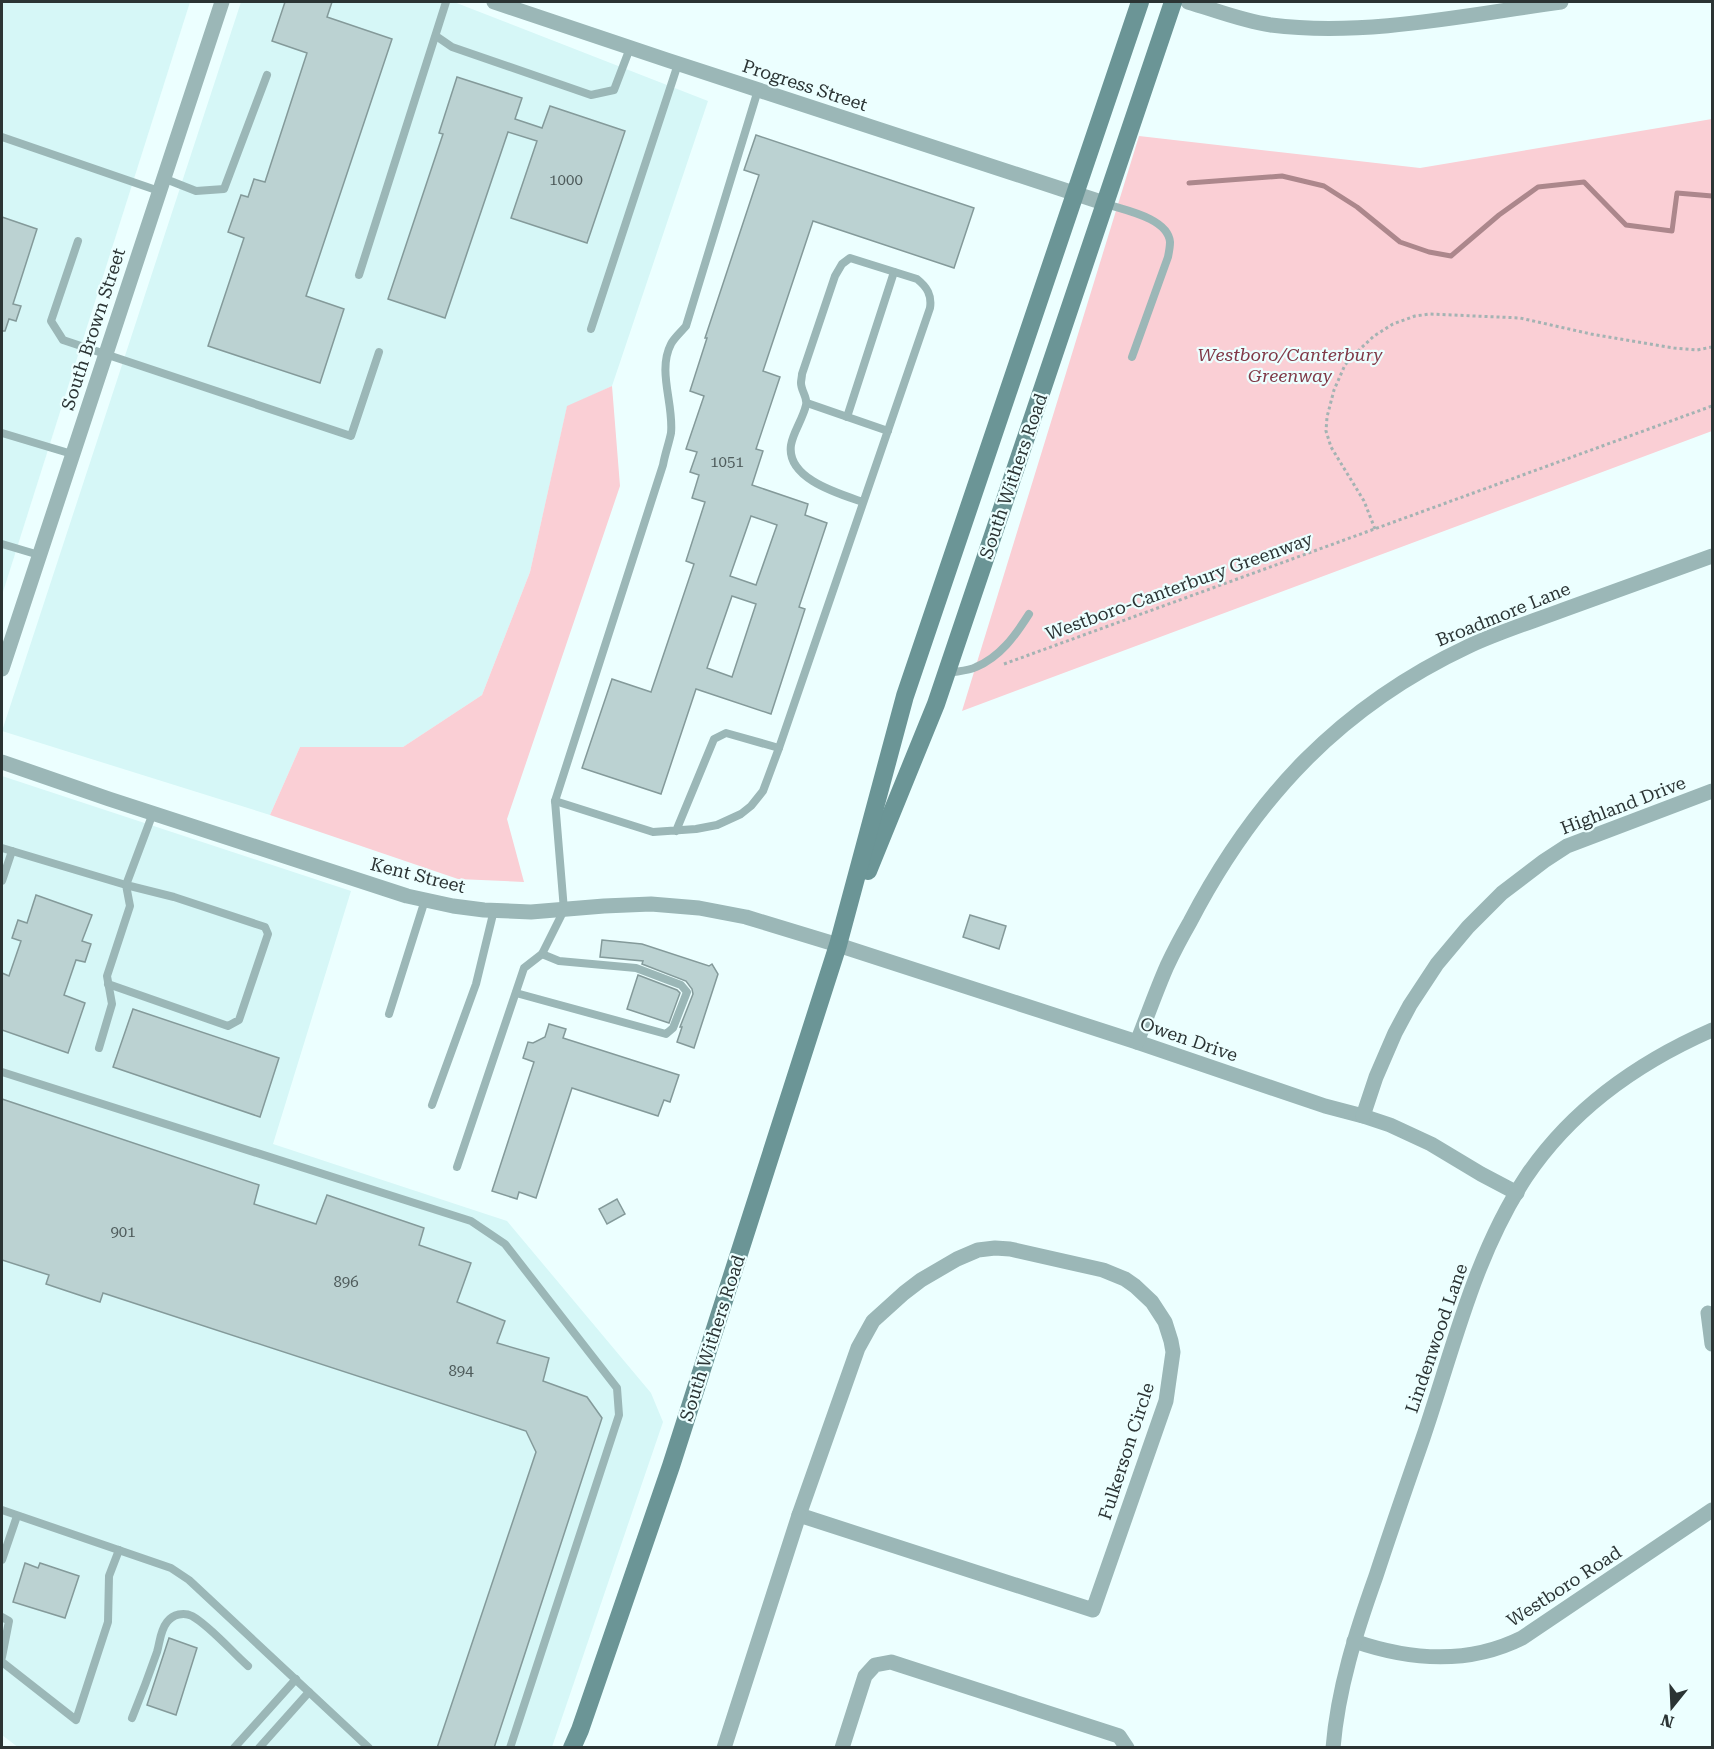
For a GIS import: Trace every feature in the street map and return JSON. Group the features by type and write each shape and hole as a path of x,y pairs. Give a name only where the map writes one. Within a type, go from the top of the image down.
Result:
{"main road":[{"name":"South Withers Road","path":"572,1748 578,1739 671,1466 837,945 905,696 1140,2"},
{"name":"South Withers Road","path":"837,945 936,704 1173,2"}],"street":[{"name":"South Brown Street","path":"2,669 222,2"},
{"name":"Progress Street","path":"494,2 1104,203"},
{"path":"1188,2 1249,21 1271,25 1335,29 1418,21 1560,2"},
{"name":"Broadmore Lane","path":"1137,1042 1167,965 1225,859 1271,796 1297,767 1336,731 1370,703 1403,681 1471,645 1713,556"},
{"name":"Kent Street","path":"2,762 425,900 453,906 531,912 651,904 699,908 746,917 837,945"},
{"name":"Highland Drive","path":"1363,1116 1376,1077 1410,1005 1437,964 1468,927 1502,893 1567,846 1713,791"},
{"name":"Owen Drive","path":"837,945 1137,1042 1325,1106 1390,1125 1431,1144 1480,1174 1517,1193"},
{"name":"Lindenwood Lane","path":"1334,1748 1339,1702 1353,1641 1440,1389 1455,1333 1469,1294 1509,1204 1543,1155 1572,1122 1605,1093 1641,1067 1713,1030"},
{"name":"Fulkerson Circle","path":"724,1748 799,1515 858,1348 873,1321 921,1280 957,1258 978,1250 995,1248 1010,1249 1114,1274 1135,1286 1152,1302 1165,1322 1173,1352 1166,1401 1093,1610 799,1515"},
{"path":"1708,1313 1713,1344"},
{"name":"Westboro Road","path":"1353,1641 1411,1656 1445,1658 1468,1656 1501,1647 1522,1638 1713,1510"},
{"path":"842,1748 865,1676 875,1665 891,1662 1119,1736 1127,1748"}],"lane":[{"path":"359,275 446,2"},
{"path":"436,36 452,47 591,95 614,90 630,48"},
{"path":"591,329 678,64"},
{"path":"2,137 161,185 196,191 224,189 267,75"},
{"path":"457,1167 524,968 542,954 564,910 555,801 663,465 671,432 666,358 671,344 686,326 758,90"},
{"path":"1104,203 1148,218 1162,227 1170,241 1168,257 1132,357"},
{"path":"78,241 51,321 63,340 351,436 379,352"},
{"path":"555,801 653,832 676,831 717,825 751,806 763,791 888,431 931,302 925,285 917,279 850,258 842,264 835,276 802,374 801,383 807,403 791,445 791,453 807,478 819,486 863,502"},
{"path":"846,417 894,272"},
{"path":"807,403 888,431"},
{"path":"2,434 72,454"},
{"path":"2,544 39,555"},
{"path":"946,673 975,668 993,658 1013,639 1029,614"},
{"path":"676,831 714,739 726,733 778,748"},
{"path":"99,1048 112,1004 107,976 130,906 126,885 153,813"},
{"path":"2,848 174,897 265,927 268,934 239,1020 228,1026 108,984"},
{"path":"2,880 12,851"},
{"path":"389,1014 425,900"},
{"path":"432,1105 476,984 495,910"},
{"path":"516,993 666,1034 673,1028 687,992 681,985 636,969 559,962 542,954"},
{"path":"2,1072 471,1221 505,1244 616,1388 620,1415 510,1748"},
{"path":"2,1510 171,1568 189,1580 369,1748"},
{"path":"2,1560 17,1515"},
{"path":"2,1662 76,1720 108,1622 109,1576 119,1550"},
{"path":"132,1718 148,1679 160,1634 168,1621 177,1614 192,1616 204,1624 248,1666"},
{"path":"2,1617 9,1621 2,1657"},
{"path":"234,1748 296,1679"},
{"path":"259,1748 309,1692"}],"path":[{"path":"1375,529 1364,501 1331,447 1326,431 1327,417 1334,390 1345,365 1374,336 1393,324 1415,316 1430,314 1520,318 1590,334 1674,348 1697,350 1713,347"},
{"name":"Westboro-Canterbury Greenway","path":"1004,665 1713,406"}],"shaded area":[{"path":"2,2 190,2 2,595"},
{"path":"241,2 454,2 708,101 612,386 567,407 530,572 482,695 403,747 300,747 270,815 2,731"},
{"path":"2,776 351,891 273,1144 507,1221 651,1393 663,1422 552,1747 19,1748 2,1735"}],"green space":[{"name":"Westboro/Canterbury Greenway","path":"1712,119 1712,431 962,711 1139,136 1420,168"},
{"path":"612,386 620,486 507,819 524,882 458,879 270,815 300,747 403,747 482,695 530,572 567,406"}],"building":[{"path":"285,2 332,2 327,17 392,39 306,296 344,309 320,383 208,346 244,238 228,232 241,195 248,197 254,179 265,182 307,53 272,41"},
{"path":"457,77 522,98 515,119 542,128 550,106 625,131 587,243 511,218 537,141 508,132 445,318 388,299 443,134 439,133"},
{"path":"756,135 974,208 954,268 813,221 763,371 780,377 756,449 763,451 752,485 808,504 805,515 827,523 799,607 805,609 771,714 696,689 661,794 582,768 612,679 651,692 694,564 686,561 705,502 692,498 699,475 690,472 697,452 686,449 704,396 690,391 707,338 705,338 759,175 744,170","holes":["751,516 777,525 756,585 730,576","732,596 756,604 732,677 707,668"]},
{"path":"2,217 37,229 13,304 21,306 16,321 9,319 5,331 2,331"},
{"path":"36,895 92,915 82,941 91,944 85,962 76,960 64,995 85,1003 68,1053 2,1030 2,973 9,976 21,941 12,938 18,920 27,923"},
{"path":"970,915 1006,926 999,949 963,937"},
{"path":"602,940 642,944 709,966 712,964 718,974 694,1048 677,1042 682,1027 680,1027 693,994 686,981 642,964 643,961 600,957"},
{"path":"638,975 680,993 669,1023 627,1009"},
{"path":"133,1009 279,1058 260,1117 113,1067"},
{"path":"549,1024 566,1029 563,1038 679,1075 670,1102 664,1100 658,1116 572,1088 536,1198 519,1192 517,1199 492,1191 534,1062 523,1058 528,1042 533,1043 545,1037"},
{"path":"2,1099 259,1185 254,1204 316,1224 327,1195 424,1228 419,1245 471,1263 457,1302 505,1321 497,1343 549,1358 543,1381 587,1397 602,1418 494,1748 437,1748 536,1452 526,1431 103,1293 100,1302 46,1284 49,1275 2,1260"},
{"path":"617,1199 625,1214 607,1224 599,1209"},
{"path":"25,1563 38,1568 40,1563 79,1576 65,1618 13,1602"},
{"path":"169,1638 197,1648 176,1715 147,1705"}],"waterway":[{"path":"1189,183 1282,176 1324,186 1357,207 1400,242 1429,252 1451,256 1499,215 1538,187 1584,182 1626,225 1672,231 1677,193 1712,196"}]}
